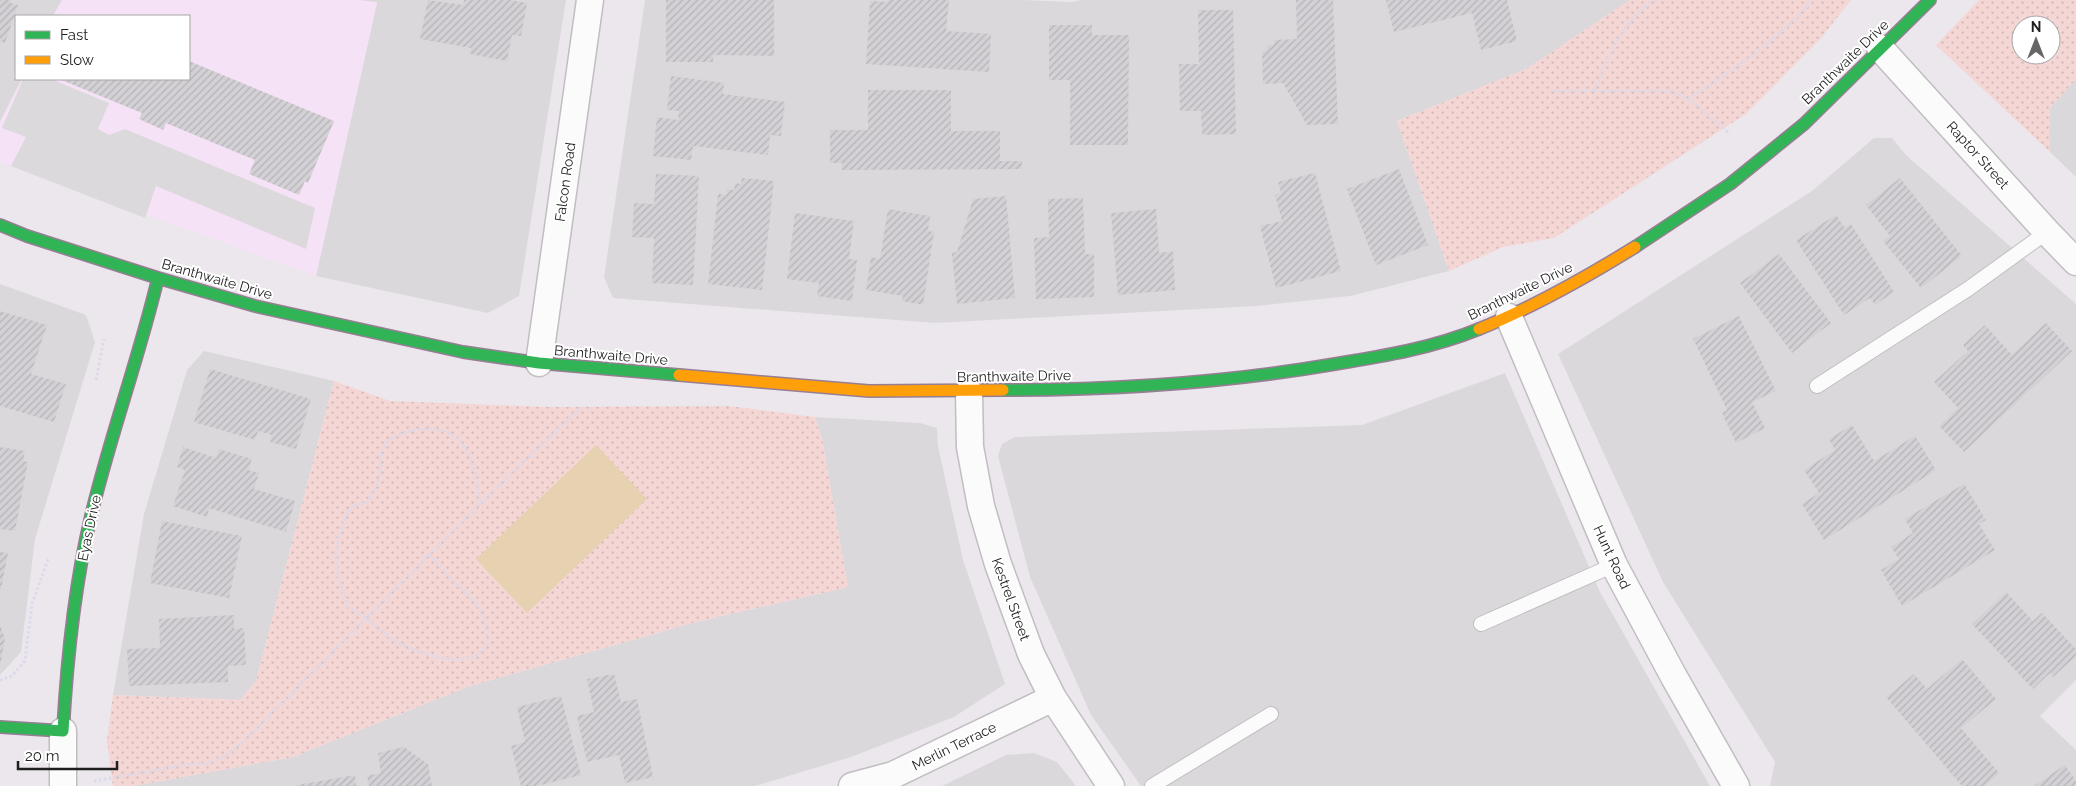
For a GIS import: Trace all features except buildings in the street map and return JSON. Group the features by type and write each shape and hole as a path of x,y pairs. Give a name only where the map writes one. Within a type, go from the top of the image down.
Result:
{"street":[{"name":"Falcon Road","path":"539,363 590,0"},
{"name":"Branthwaite Drive","path":"0,225 27,236 158,278 255,306 463,352 539,363 869,391 1048,391 1143,387 1289,372 1367,360 1424,347 1472,332 1508,317 1611,262 1669,226 1730,184 1804,124 1930,0"},
{"name":"Raptor Street","path":"1880,48 2076,262"},
{"name":"Eyas Drive","path":"63,786 63,731 68,651 90,517 105,460 140,350 158,278"},
{"name":"Hunt Road","path":"1508,317 1614,565 1674,677 1736,786"},
{"name":"Kestrel Street","path":"970,392 970,447 981,506 998,564 1031,654 1054,698 1111,786"},
{"name":"Merlin Terrace","path":"852,786 893,775 1054,698"},
{"path":"0,727 63,731"}],"lane":[{"path":"1817,386 1968,289 2047,232"},
{"path":"1482,624 1614,565"},
{"path":"1152,786 1271,714"}],"path":[{"path":"1594,91 1620,33 1639,10 1655,0"},
{"path":"1688,99 1719,80 1791,24 1813,0"},
{"path":"1554,91 1671,91 1688,99 1730,134"},
{"path":"107,778 209,763 241,744 480,504 580,408"},
{"path":"429,555 478,607 486,625 487,645 475,657 455,660 435,657 396,643 366,618 348,607 336,564 338,539 352,507 367,502 378,483 380,462 385,444 400,432 422,429 439,430 460,440 471,458 480,504"}],"shaded area":[{"path":"0,0 62,0 54,15 15,15 15,80 21,80 0,122"},
{"path":"62,0 357,0 377,2 316,276 0,162 0,122 21,80 190,80 190,15 54,15"},
{"path":"357,0 566,0 519,296 488,313 316,276 377,3"},
{"path":"645,0 1023,0 1071,2 1081,0 1630,0 1528,68 1397,121 1449,271 1350,296 1257,306 935,323 613,298 604,277"},
{"path":"1630,0 1851,0 1822,37 1746,114 1554,238 1503,247 1449,271 1397,121 1528,68"},
{"path":"1979,0 2076,0 2076,79 2050,108 2050,152 1936,45"},
{"path":"2076,79 2076,177 2050,152 2050,108"},
{"path":"23,80 53,80 109,103 98,129 109,135 125,129 315,208 306,249 156,186 145,218 11,166 26,137 2,128"},
{"path":"1874,138 1892,138 1906,155 2076,304 2076,680 2040,716 2076,750 2076,786 1770,786 1775,762 1663,582 1558,354 1812,191"},
{"path":"0,284 86,315 95,342 35,539 21,652 0,675"},
{"path":"204,351 334,381 256,681 240,700 113,695 144,514 187,370"},
{"path":"1505,373 1600,592 1710,786 1141,786 1091,715 1030,577 998,456 1002,444 1015,437 1362,425"},
{"path":"334,381 390,401 551,407 729,406 815,417 822,439 848,587 696,622 470,686 293,757 133,786 113,786 107,741 113,695 240,700 256,681"},
{"path":"815,417 920,423 937,428 938,446 963,560 1005,684 954,717 851,757 755,786 133,786 293,757 470,686 696,622 848,587 822,439"},
{"path":"596,445 647,499 527,613 476,559"},
{"path":"1034,753 1057,762 1076,786 942,786 1006,755"}],"traffic: fast":[{"path":"1635,247 1730,184 1804,124 1930,0"},
{"path":"0,225 27,236 158,278 255,306 463,352 539,363 679,375"},
{"path":"0,727 63,731 72,623 85,543 99,486 158,278"},
{"path":"1003,390 1128,387 1211,381 1294,371 1426,346 1479,329"}],"traffic: slow":[{"path":"1479,329 1559,291 1635,247"},
{"path":"679,375 869,391 1003,390"}]}
